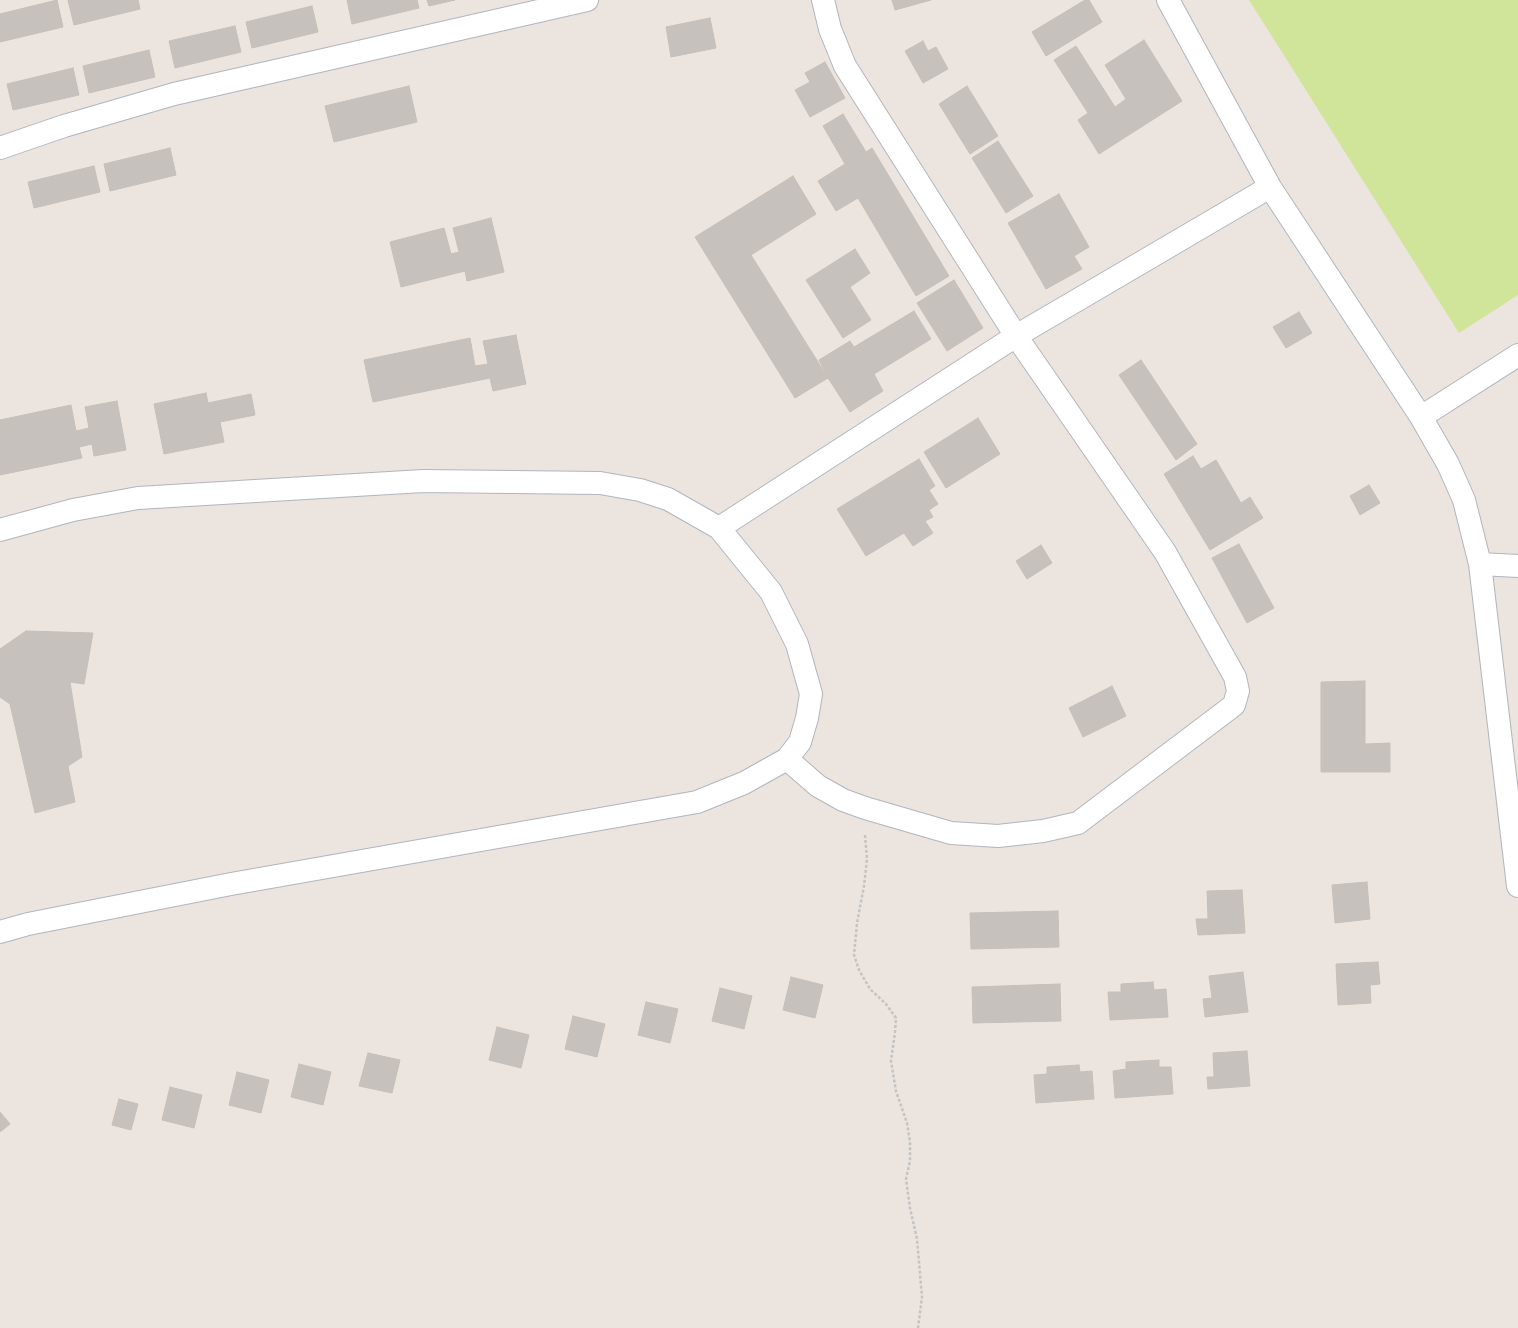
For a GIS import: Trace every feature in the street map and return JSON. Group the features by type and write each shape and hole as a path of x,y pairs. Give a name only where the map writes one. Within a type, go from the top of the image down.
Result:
{"street":[{"path":"0,148 64,126 174,94 587,0"},
{"path":"787,759 818,786 843,800 864,808 951,833 998,836 1043,831 1078,824 1234,705 1238,691 1235,677 1165,552 1016,336 846,66 830,29 823,0"},
{"path":"1168,0 1270,187 1420,417 1448,464 1464,500 1480,564 1518,886"},
{"path":"720,528 1016,336 1270,187"},
{"path":"1420,417 1518,355"},
{"path":"0,530 73,510 138,498 423,481 600,483 640,490 668,499 720,528 771,592 797,644 811,694 807,718 800,742 787,759 744,783 697,802 230,884 28,924 0,932"},
{"path":"1480,564 1518,566"}],"path":[{"path":"864,808 867,859 864,886 857,923 854,954 859,970 870,989 886,1004 896,1018 896,1032 891,1061 896,1091 907,1123 910,1142 910,1161 906,1179 910,1208 917,1239 922,1297 918,1328"}],"green space":[{"path":"1249,0 1518,0 1518,295 1459,333"}],"building":[{"path":"57,0 63,27 0,42 0,14"},
{"path":"68,0 138,0 140,9 74,25"},
{"path":"347,0 417,0 419,8 352,24"},
{"path":"427,0 455,0 429,6"},
{"path":"892,0 931,0 895,10"},
{"path":"1085,0 1089,0 1102,22 1046,56 1032,32"},
{"path":"312,6 318,32 252,48 246,22"},
{"path":"710,18 716,48 671,57 666,27"},
{"path":"235,26 241,52 175,68 169,41"},
{"path":"1144,40 1182,101 1099,154 1078,120 1088,113 1054,60 1076,46 1115,107 1126,99 1105,65"},
{"path":"923,41 928,51 936,47 948,69 923,83 905,51"},
{"path":"149,50 155,77 89,93 83,66"},
{"path":"825,62 845,98 810,117 795,90 810,82 805,73"},
{"path":"73,68 79,95 13,110 7,84"},
{"path":"409,86 417,122 334,142 325,106"},
{"path":"967,86 998,136 970,154 939,104"},
{"path":"843,114 866,152 872,148 949,276 916,296 858,198 836,211 818,181 845,164 823,126"},
{"path":"998,141 1033,196 1006,213 972,158"},
{"path":"170,148 176,175 110,191 104,164"},
{"path":"94,166 100,192 34,208 28,182"},
{"path":"793,176 816,214 751,255 828,378 795,398 695,237"},
{"path":"1059,194 1089,247 1074,256 1082,269 1046,289 1008,223"},
{"path":"491,218 504,272 467,281 465,271 401,287 390,242 444,228 451,254 459,252 453,228"},
{"path":"855,249 870,273 850,287 871,320 843,338 806,280"},
{"path":"954,280 983,328 947,351 917,303"},
{"path":"914,311 931,339 874,374 883,391 850,412 828,378 819,360 850,341 854,347"},
{"path":"1299,312 1312,333 1286,348 1273,327"},
{"path":"516,335 526,384 493,391 490,378 373,402 364,360 470,338 475,366 488,364 483,341"},
{"path":"1141,360 1197,444 1176,460 1119,375"},
{"path":"206,393 208,403 251,394 255,415 220,422 224,442 164,454 154,404"},
{"path":"117,401 126,450 94,456 92,444 79,447 82,458 0,475 0,420 71,405 76,431 89,428 85,407"},
{"path":"978,418 1000,454 946,488 924,452"},
{"path":"1193,456 1201,469 1216,460 1241,503 1250,497 1263,518 1210,550 1164,474"},
{"path":"919,459 935,486 929,490 938,504 929,510 933,517 925,521 933,533 913,546 904,533 866,556 837,509"},
{"path":"1369,485 1380,503 1360,515 1350,496"},
{"path":"1239,544 1274,608 1247,623 1212,558"},
{"path":"1041,545 1052,563 1027,579 1016,561"},
{"path":"26,631 93,633 84,684 70,682 82,757 68,766 75,802 35,813 10,704 0,697 0,649"},
{"path":"1365,681 1365,744 1390,743 1390,772 1321,772 1321,682"},
{"path":"1112,686 1126,716 1083,737 1069,708"},
{"path":"1367,882 1370,919 1335,923 1332,885"},
{"path":"1242,890 1245,933 1198,935 1196,919 1208,919 1207,891"},
{"path":"1058,911 1059,947 971,949 970,913"},
{"path":"1378,962 1380,984 1370,985 1371,1003 1338,1005 1336,964"},
{"path":"1243,972 1248,1012 1205,1017 1203,999 1212,998 1209,976"},
{"path":"791,977 823,985 815,1018 783,1010"},
{"path":"1153,982 1154,990 1166,989 1168,1017 1110,1020 1108,992 1121,992 1121,984"},
{"path":"1060,984 1061,1021 973,1023 972,987"},
{"path":"720,988 752,996 744,1029 712,1021"},
{"path":"646,1002 678,1009 670,1043 638,1035"},
{"path":"573,1016 605,1024 597,1057 565,1049"},
{"path":"497,1027 529,1035 521,1068 489,1060"},
{"path":"1247,1051 1250,1086 1208,1089 1207,1077 1214,1077 1213,1053"},
{"path":"368,1053 400,1060 392,1093 359,1086"},
{"path":"1159,1060 1159,1067 1171,1067 1173,1094 1115,1098 1113,1071 1126,1069 1126,1062"},
{"path":"299,1064 331,1072 323,1105 291,1097"},
{"path":"1079,1065 1080,1072 1092,1071 1094,1099 1036,1103 1034,1075 1047,1074 1047,1067"},
{"path":"237,1072 269,1080 261,1113 229,1105"},
{"path":"170,1087 202,1095 194,1128 162,1120"},
{"path":"119,1099 138,1104 131,1130 112,1125"},
{"path":"0,1112 10,1124 0,1132"}]}
